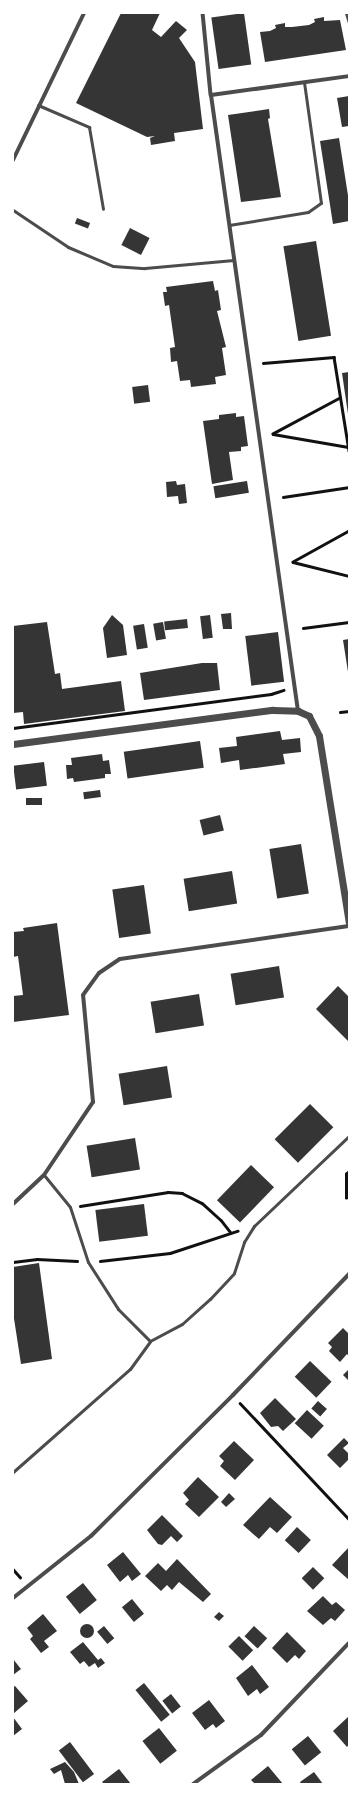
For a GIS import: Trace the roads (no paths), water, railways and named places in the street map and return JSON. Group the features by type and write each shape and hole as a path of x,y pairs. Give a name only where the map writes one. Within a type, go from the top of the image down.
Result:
{"street":[{"path":"13,160 38,105 84,13"},
{"path":"203,13 211,95 298,711"},
{"path":"211,95 349,76"},
{"path":"13,744 273,710 298,711 309,716 319,736 349,924 120,959 99,973 83,995 93,1102 44,1175 13,1204"},
{"path":"13,1598 91,1536 233,1395 349,1274"},
{"path":"193,1784 261,1735 349,1643"}],"lane":[{"path":"346,13 349,23"},
{"path":"230,225 308,212 320,203 304,82"},
{"path":"38,105 89,127 103,209"},
{"path":"13,210 68,247 112,266 145,268 234,260"},
{"path":"13,1472 130,1369 150,1342 182,1324 234,1273 244,1242 254,1226 349,1136"},
{"path":"44,1175 70,1208 88,1262 118,1309 150,1342"}]}
